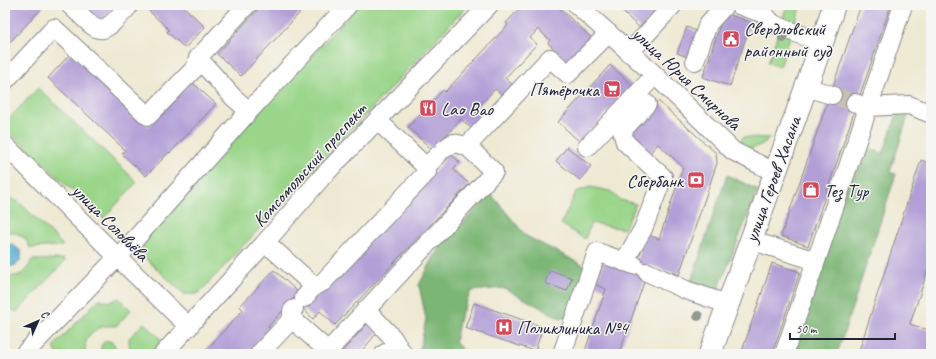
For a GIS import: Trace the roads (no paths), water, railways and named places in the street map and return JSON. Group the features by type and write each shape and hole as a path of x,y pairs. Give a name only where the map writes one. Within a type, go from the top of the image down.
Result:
{"main road":[{"name":"улица Героев Хасана","path":"710,354 774,172 822,43 834,5"}],"street":[{"path":"54,28 148,116 195,68 198,58 247,5"},
{"path":"24,354 117,257 249,111 348,5"},
{"name":"Комсомольский проспект","path":"163,354 322,178 489,5"},
{"name":"улица Юрия Смирнова","path":"577,5 655,75 733,150 774,172"},
{"path":"630,53 673,5"},
{"path":"695,61 708,24 725,5"},
{"path":"739,5 764,14 773,24 822,43"},
{"path":"784,354 816,261 861,105 903,5"},
{"path":"5,81 54,28 71,6 95,28 101,31 107,29 128,7"},
{"path":"468,146 550,58 568,74 609,33"},
{"path":"198,58 233,97 249,111"},
{"path":"587,147 655,75"},
{"path":"805,87 832,95"},
{"path":"635,267 643,230 664,177 625,142 622,132 647,104"},
{"path":"861,105 909,105 931,114"},
{"path":"377,120 436,157"},
{"path":"259,354 302,301 323,282 426,172 436,157 453,143 468,146 494,172 366,309 330,352 302,301 273,249 263,245"},
{"name":"улица Соловьёва","path":"5,145 128,269 189,327"},
{"path":"750,240 816,261"},
{"path":"562,354 597,252 686,290 727,304"},
{"path":"366,309 392,337 403,354"}],"water":[{"path":"12,244 21,251 21,258 18,264 9,266 5,265 5,245"}],"tunnel":[{"path":"832,95 855,103"}],"place":[{"name":"Свердловский районный суд","path":"731,39"},
{"name":"Пятёрочка","path":"612,89"},
{"name":"Lao Bao","path":"428,108"},
{"name":"Сбербанк","path":"696,180"},
{"name":"Тез Тур","path":"811,190"},
{"name":"Поликлиника №4","path":"504,327"}]}
